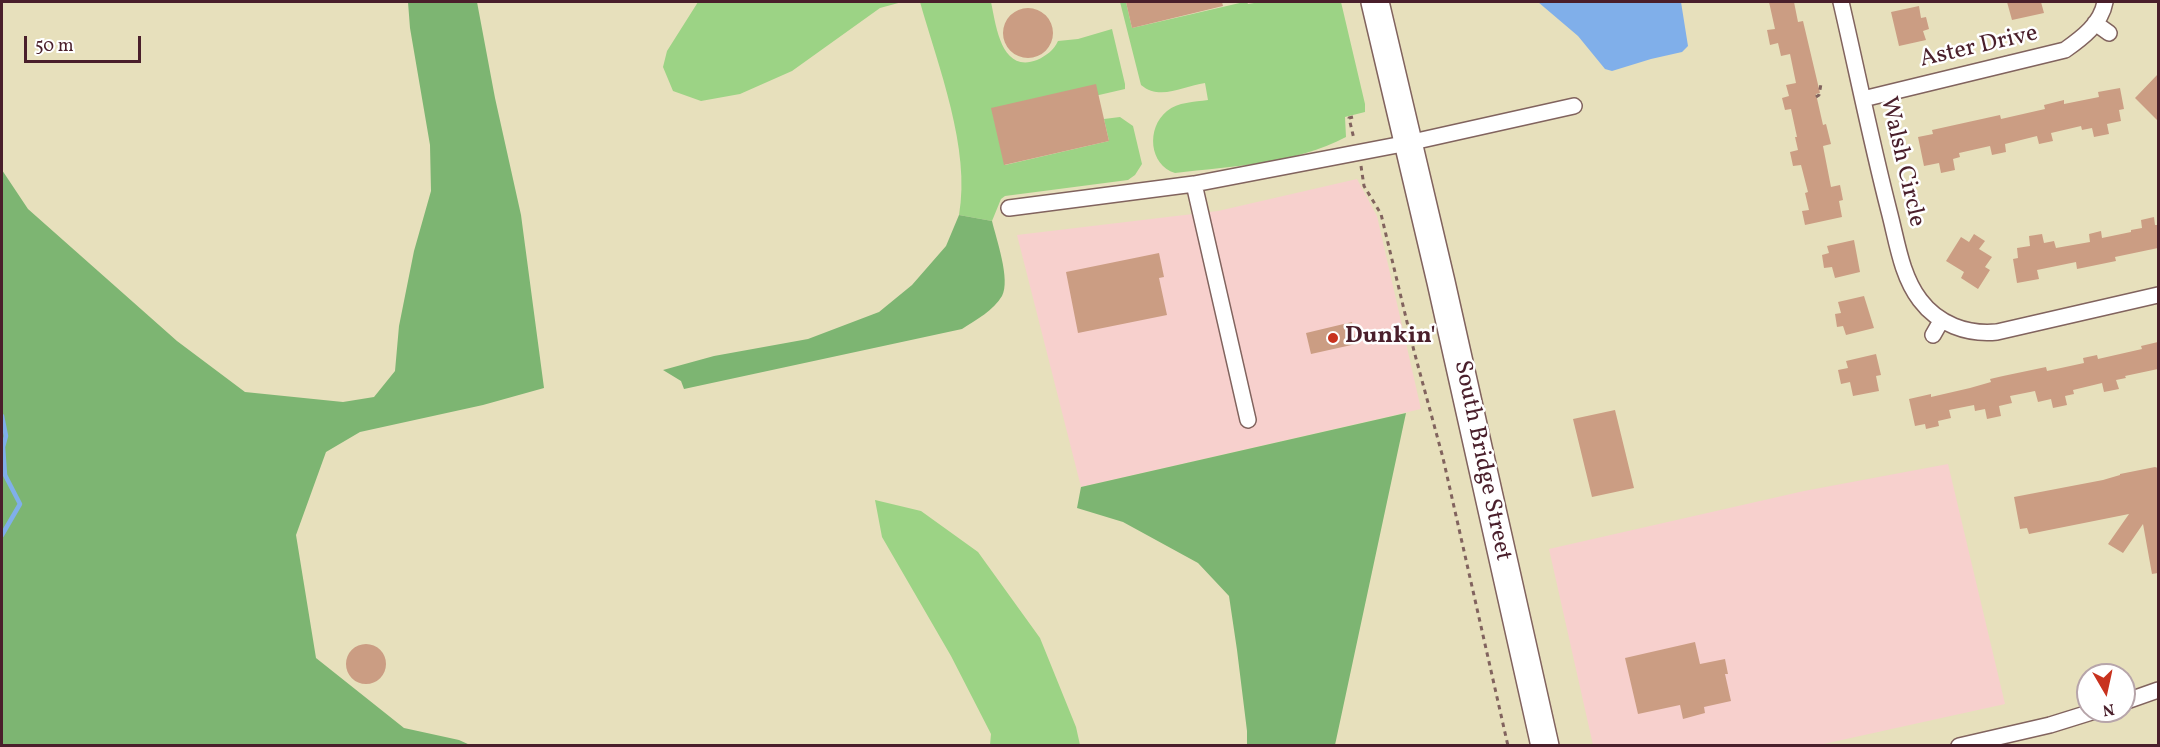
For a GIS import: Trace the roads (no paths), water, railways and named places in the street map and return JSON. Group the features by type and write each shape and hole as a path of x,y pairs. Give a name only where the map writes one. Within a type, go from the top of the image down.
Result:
{"highway":[{"name":"South Bridge Street","path":"1375,2 1441,282 1545,746"}],"street":[{"name":"Walsh Circle","path":"1841,2 1905,271 1921,301 1941,321 1953,327 1978,332 1996,332 2158,295"},
{"name":"Aster Drive","path":"1863,99 2065,50 2082,38 2096,23 2105,2"},
{"path":"2096,23 2109,33"},
{"path":"1009,208 1194,184 1407,143 1574,106"},
{"path":"1194,184 1248,420"},
{"path":"1933,335 1941,321"},
{"path":"2136,698 2158,690"},
{"path":"1959,746 2076,717"}],"water":[{"path":"1538,2 1681,2 1688,46 1682,52 1612,71 1605,69 1578,36"}],"waterway":[{"path":"2,416 6,436 3,447 5,475 20,504 2,535"}],"place":[{"name":"Dunkin'","path":"1333,338"}]}
